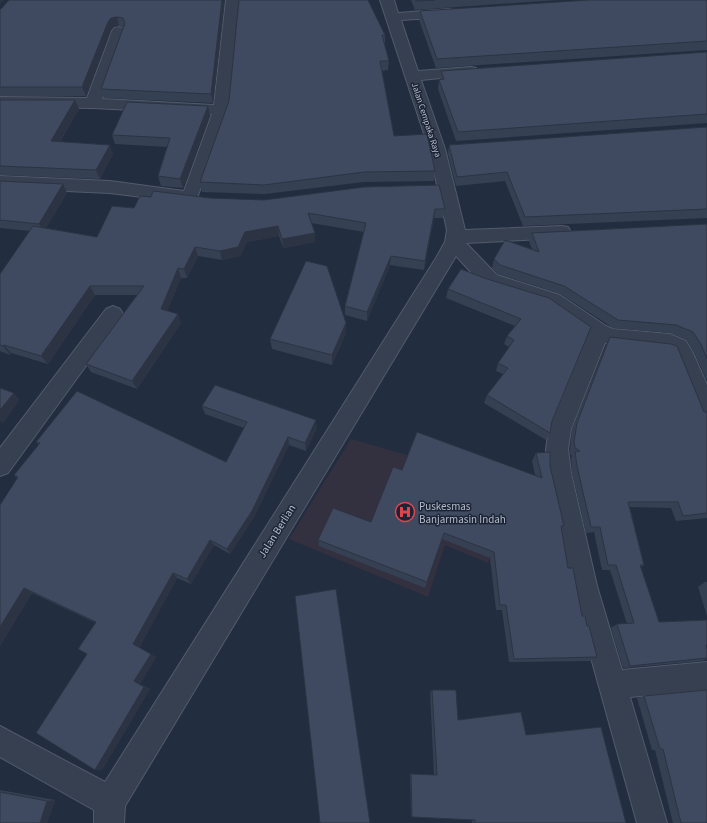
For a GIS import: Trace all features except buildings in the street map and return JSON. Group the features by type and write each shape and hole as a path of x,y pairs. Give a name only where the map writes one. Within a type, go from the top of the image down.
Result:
{"street":[{"path":"0,182 110,187 198,198 221,110 233,0"},
{"name":"Jalan Cempaka Raya","path":"387,0 412,76 444,149 438,187 456,230 455,239"},
{"path":"392,17 462,12"},
{"path":"93,103 119,31"},
{"path":"412,76 483,71"},
{"path":"0,102 93,103 221,110"},
{"path":"455,239 582,231"},
{"path":"455,239 490,280 553,300 599,332 612,337 670,342 679,347 683,353 707,411"},
{"name":"Jalan Berlian","path":"109,812 444,261 455,239"},
{"path":"0,466 113,314"},
{"path":"599,332 560,429 557,449 559,473 584,586 652,823"},
{"path":"613,685 707,676"},
{"path":"0,742 109,812"}],"shaded area":[{"name":"Puskesmas Banjarmasin Indah","path":"351,439 513,485 488,563 445,545 428,597 289,539"}],"place":[{"name":"Puskesmas Banjarmasin Indah","path":"405,512"}]}
